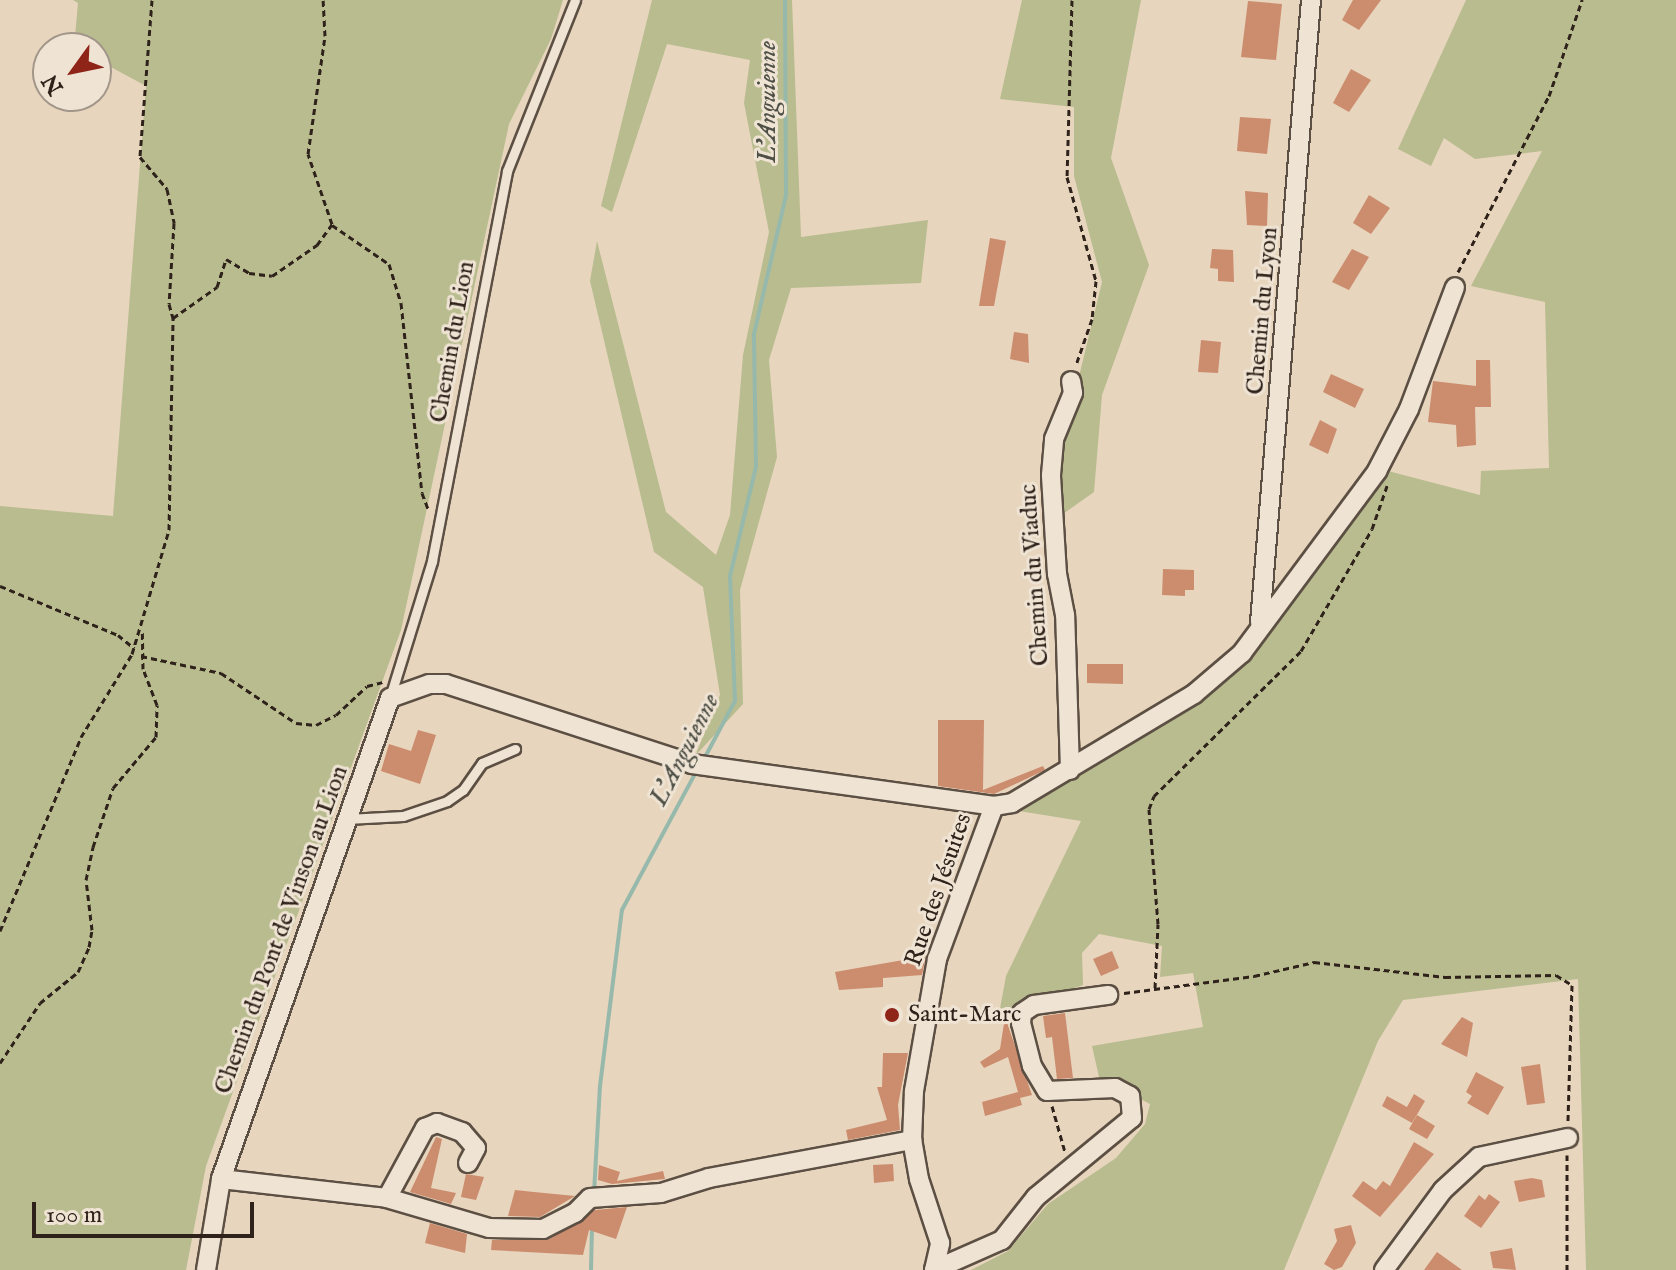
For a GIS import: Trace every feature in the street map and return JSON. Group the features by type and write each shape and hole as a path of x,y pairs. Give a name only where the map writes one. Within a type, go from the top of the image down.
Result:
{"street":[{"name":"Chemin du Lyon","path":"1260,625 1311,0"},
{"path":"390,698 429,684 446,684 699,766 994,806 1012,803 1211,681 1242,653 1260,625 1350,513 1377,470 1409,409 1455,287"},
{"name":"Chemin du Viaduc","path":"1070,770 1065,615 1057,574 1051,475 1054,439 1073,393 1071,381"},
{"name":"Chemin du Pont de Vinson au Lion","path":"206,1270 221,1179 390,698"},
{"name":"Rue des Jésuites","path":"934,1270 940,1243 912,1140 916,1076 937,959 994,806"},
{"path":"934,1270 1002,1240 1056,1182 1104,1145 1135,1108 1130,1096 1115,1088 1047,1091 1032,1066 1022,1013 1034,1005 1108,995"},
{"path":"387,1198 425,1128 437,1123 462,1132 476,1148 468,1163"},
{"path":"1384,1270 1443,1190 1479,1157 1568,1138"},
{"path":"221,1179 387,1198 457,1221 523,1230 559,1222 594,1197 661,1193 709,1178 912,1140"}],"lane":[{"name":"Chemin du Lion","path":"390,698 438,533 507,171 575,0"},
{"path":"347,819 403,816 447,801 463,790 482,763 515,749"}],"path":[{"path":"0,931 81,737 134,648 173,505 168,404 174,223 167,189 140,157 152,0"},
{"path":"323,0 325,36 308,154 332,224 389,264 401,303 422,493 438,533"},
{"path":"1071,381 1092,319 1096,281 1067,177 1072,0"},
{"path":"1455,287 1459,267 1549,96 1582,0"},
{"path":"173,318 217,287 226,259 249,273 272,276 317,245 332,224"},
{"path":"1155,988 1158,924 1149,809 1154,796 1301,651 1372,529 1390,478 1377,470"},
{"path":"0,586 118,635 134,648"},
{"path":"0,1063 40,1003 78,972 89,947 92,930 86,880 93,847 113,788 156,737 157,705 141,656 142,624"},
{"path":"141,656 221,673 236,689 296,723 316,725 336,715 377,682 385,682 390,698"},
{"path":"1108,995 1254,976 1314,962 1445,977 1556,975 1572,985"},
{"path":"1047,1091 1064,1137 1065,1162 1056,1182"}],"green space":[{"path":"73,0 563,0 551,39 509,124 401,630 206,1166 186,1270 0,1270 0,506 113,516 146,86 112,68 112,32 75,32 78,3"},
{"path":"652,0 792,0 801,237 928,220 921,283 791,288 769,360 777,457 740,590 743,704 695,756 720,695 703,587 654,552 590,281 597,241 666,512 716,555 730,515 743,355 769,232 744,103 750,60 667,44 612,212 601,206"},
{"path":"1022,0 1141,0 1111,158 1149,265 1102,395 1094,492 1060,516 1057,467 1102,282 1074,176 1074,107 1000,99"},
{"path":"1466,0 1676,0 1676,1270 1586,1270 1578,979 1403,1000 1378,1041 1284,1270 971,1270 1008,1251 1048,1204 1116,1158 1145,1124 1150,1104 1099,1077 1092,1046 1203,1027 1193,973 1160,977 1162,946 1099,934 1082,953 1083,985 999,1014 1006,976 1081,821 1019,811 1208,692 1249,657 1388,471 1480,495 1481,471 1549,468 1545,302 1471,286 1542,151 1475,159 1444,138 1431,166 1398,149"}],"building":[{"path":"1353,0 1381,0 1359,30 1342,20"},
{"path":"1248,1 1282,4 1276,60 1241,57"},
{"path":"1351,69 1371,80 1349,112 1333,103"},
{"path":"1240,117 1271,119 1267,154 1237,151"},
{"path":"1245,191 1268,193 1267,226 1247,225"},
{"path":"1369,195 1390,208 1371,234 1353,223"},
{"path":"990,238 1006,241 994,306 979,306"},
{"path":"1212,249 1233,250 1234,282 1218,281 1218,269 1210,268"},
{"path":"1352,249 1369,257 1349,290 1332,282"},
{"path":"1014,332 1028,334 1029,363 1010,359"},
{"path":"1201,340 1221,342 1218,373 1198,372"},
{"path":"1476,360 1490,360 1491,407 1475,407 1476,445 1457,447 1456,425 1428,422 1433,381 1476,386"},
{"path":"1331,374 1364,389 1355,408 1323,392"},
{"path":"1320,420 1337,429 1328,454 1309,445"},
{"path":"1163,569 1194,570 1194,590 1185,590 1185,596 1162,595"},
{"path":"1087,664 1123,664 1123,684 1087,683"},
{"path":"938,720 984,720 983,790 1043,766 1045,770 994,794 938,786"},
{"path":"418,730 436,735 420,784 381,771 389,744 411,751"},
{"path":"1112,951 1119,968 1101,976 1093,959"},
{"path":"926,956 922,975 883,978 883,987 839,990 835,972"},
{"path":"1065,1013 1073,1078 1057,1079 1052,1037 1046,1038 1043,1016"},
{"path":"1005,1017 1032,1095 1020,1098 1022,1105 985,1116 982,1102 1018,1092 1008,1057 984,1068 980,1062 1000,1049"},
{"path":"1462,1017 1473,1023 1467,1057 1441,1044"},
{"path":"883,1053 908,1053 898,1105 900,1130 848,1140 846,1130 887,1120 877,1087 882,1087"},
{"path":"1540,1064 1545,1103 1527,1105 1521,1067"},
{"path":"1476,1072 1504,1087 1488,1115 1467,1103 1472,1096 1466,1092"},
{"path":"1414,1094 1425,1101 1412,1123 1382,1106 1387,1096 1407,1107"},
{"path":"1417,1115 1435,1126 1427,1139 1409,1129"},
{"path":"436,1137 442,1139 431,1188 456,1193 451,1204 410,1192"},
{"path":"1414,1142 1434,1154 1380,1217 1352,1196 1363,1181 1376,1190 1383,1181 1390,1186"},
{"path":"893,1164 894,1181 874,1183 873,1165"},
{"path":"599,1165 620,1172 617,1181 663,1171 665,1179 612,1184 598,1180"},
{"path":"466,1174 484,1177 476,1200 461,1197"},
{"path":"1542,1180 1545,1197 1519,1202 1514,1181"},
{"path":"515,1190 575,1196 540,1217 508,1216"},
{"path":"1489,1194 1500,1202 1481,1228 1464,1216 1479,1195 1485,1200"},
{"path":"627,1207 616,1239 589,1230 583,1255 491,1250 492,1240 548,1240 595,1210"},
{"path":"430,1223 467,1234 465,1253 425,1243"},
{"path":"1351,1225 1356,1243 1342,1267 1334,1270 1324,1264 1337,1241 1334,1229"},
{"path":"1512,1248 1516,1270 1493,1268 1490,1252"},
{"path":"1437,1252 1462,1270 1424,1270"}],"waterway":[{"name":"L'Anguienne","path":"704,759 735,701 730,576 756,467 754,334 786,195 785,0"},
{"name":"L'Anguienne","path":"594,1193 600,1086 622,910 697,770"},
{"name":"L'Anguienne","path":"591,1270 592,1226"}],"place":[{"name":"Saint-Marc","path":"892,1015"}]}
